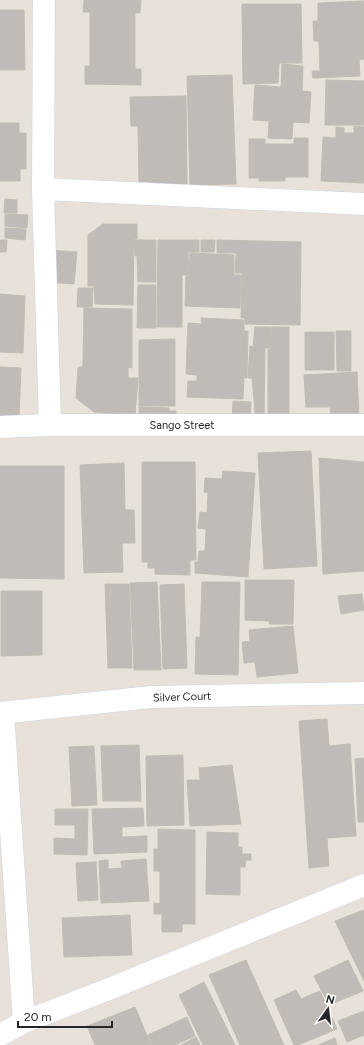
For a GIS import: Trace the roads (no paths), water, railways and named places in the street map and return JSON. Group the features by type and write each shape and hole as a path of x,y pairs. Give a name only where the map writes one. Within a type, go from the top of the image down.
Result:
{"street":[{"path":"44,0 43,190 50,425"},
{"path":"43,190 364,204"},
{"name":"Sango Street","path":"0,427 50,425 364,425"},
{"name":"Silver Court","path":"2,713 151,697 364,693"},
{"path":"2,713 24,1022"},
{"path":"0,1035 24,1022 364,885"}]}
